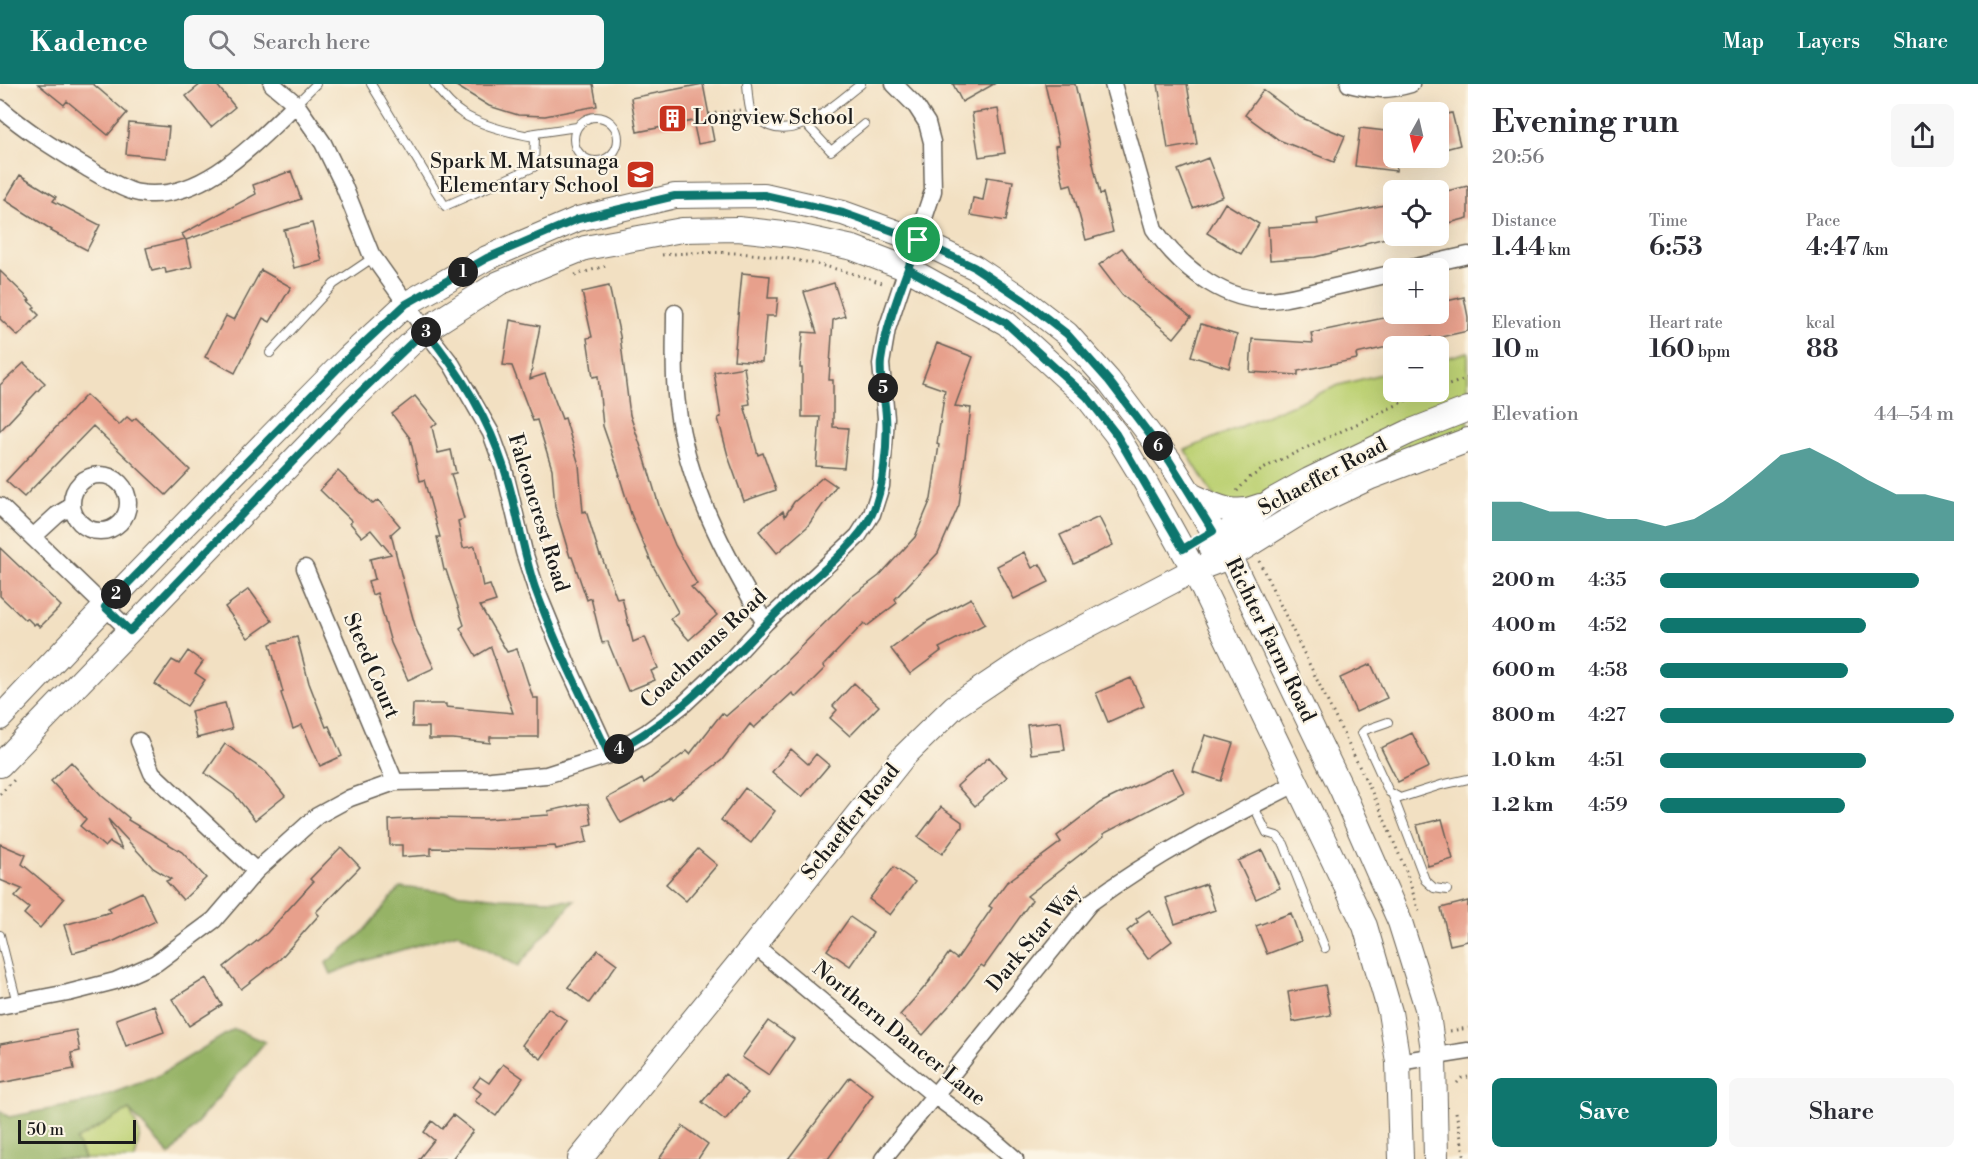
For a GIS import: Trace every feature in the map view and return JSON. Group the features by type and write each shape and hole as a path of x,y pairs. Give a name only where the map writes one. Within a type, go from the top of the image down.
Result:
{"main road":[{"name":"Richter Farm Road","path":"0,718 348,358 406,304 487,258 578,219 675,196 764,195 843,213 918,240 974,267 1022,299 1067,334 1109,381 1169,460 1225,547 1342,790 1400,922 1426,1008 1434,1057 1436,1159"},
{"name":"Richter Farm Road","path":"8,772 130,631 339,414 425,330 499,283 585,249 682,230 738,229 793,235 853,248 905,279 1006,323 1087,397 1116,434 1194,570 1365,926 1390,1012 1398,1062 1401,1159"},
{"name":"Schaeffer Road","path":"580,1159 904,756 954,707 1033,654 1194,570 1225,547 1273,500 1409,432 1468,409"},
{"name":"Schaeffer Road","path":"1225,547 1371,477 1468,440"},
{"path":"1191,495 1230,511 1248,511 1273,500"}],"street":[{"name":"Falconcrest Road","path":"272,84 296,104 323,143 374,257 452,365 490,433 504,469 536,589 567,664 609,755"},
{"name":"Coachmans Road","path":"0,1006 116,981 156,963 214,920 256,871 317,816 350,798 395,782 491,780 546,775 609,755 646,733 684,704 730,661 765,623 858,536 872,514 880,486 886,418 881,364 887,329 933,191 932,142 927,123 916,106 894,84"},
{"path":"1113,84 1154,229 1177,258 1211,285 1261,300 1277,299 1383,275"},
{"path":"1350,84 1372,90 1398,88 1411,84"},
{"path":"0,108 13,120 59,151 103,177 137,193 167,194 193,186 241,156 296,104"},
{"path":"1449,259 1468,255"},
{"path":"675,313 676,403 699,495 729,562 765,623"},
{"path":"0,506 130,631"},
{"path":"33,537 57,515 72,506"},
{"name":"Steed Court","path":"305,568 395,782"},
{"path":"139,741 152,773 256,871"},
{"name":"Dark Star Way","path":"882,1159 1090,903 1125,877 1211,826 1297,783"},
{"name":"Northern Dancer Lane","path":"754,945 934,1095 984,1132 1015,1159"},
{"path":"1398,1062 1468,1051"}],"lane":[{"path":"296,104 316,84"},
{"path":"371,84 445,206 534,167 535,137 502,130 464,114 446,99 434,84"},
{"path":"747,84 751,112 762,123 775,129 792,129 806,124 861,84"},
{"path":"522,135 576,127 592,116 606,119 617,130 618,145 609,157 596,161 582,157 574,145 573,137 576,127"},
{"path":"806,124 831,151 864,124"},
{"path":"270,353 334,284 374,257"},
{"path":"1388,722 1362,733 1389,792 1393,796 1425,880 1434,888 1447,890"},
{"path":"1393,796 1400,798 1468,779"},
{"path":"1253,805 1267,833 1277,836 1284,844 1325,948"},
{"path":"0,935 17,1003"}],"path":[{"path":"709,114 750,108"},
{"path":"660,255 691,252 741,252 787,257 905,279"},
{"path":"573,276 616,264"},
{"path":"1449,385 1468,378"},
{"path":"0,794 8,772"},
{"path":"1448,1031 1468,1028"},
{"path":"1457,1083 1462,1078 1468,1077"}],"green space":[{"path":"1468,352 1468,435 1368,466 1329,482 1224,512 1185,450 1339,385 1383,374 1383,402 1449,402 1449,357"},
{"path":"400,887 500,898 574,901 518,966 458,933 361,962 331,974 326,963 362,933"},
{"path":"234,1029 265,1042 170,1155 129,1110 76,1140 84,1159 0,1159 0,1111 9,1117 88,1102 156,1077"},
{"path":"129,1109 140,1134 135,1159 84,1159 76,1140"}],"building":[{"path":"38,84 93,84 127,113 108,135 67,101 64,105"},
{"path":"201,84 216,84 235,107 211,127 186,96"},
{"path":"453,84 593,84 597,106 545,116 518,115 489,106"},
{"name":"Longview School","path":"703,84 714,141 698,144 693,121 637,132 631,98"},
{"path":"953,84 994,84 962,102"},
{"path":"1045,84 1075,84 1100,194 1103,193 1113,232 1086,240 1071,184 1064,186 1055,146 1059,145"},
{"path":"1158,84 1187,84 1197,144 1168,149"},
{"path":"1263,90 1300,117 1345,136 1334,162 1279,140 1245,115"},
{"path":"998,109 1005,153 979,157 972,113"},
{"path":"1452,113 1460,145 1449,148 1449,114"},
{"path":"129,123 169,127 166,158 126,154"},
{"path":"1360,128 1383,131 1383,168 1396,168 1396,171 1355,166"},
{"path":"1208,158 1223,196 1193,208 1178,170"},
{"path":"291,171 301,199 186,240 192,267 166,273 165,268 152,271 146,248 185,239 182,234 256,194 253,185"},
{"path":"20,175 56,197 53,201 100,225 87,250 51,231 5,200"},
{"path":"987,177 1013,181 1006,221 970,215 973,198 983,200"},
{"path":"1468,186 1468,218 1449,223 1449,190"},
{"path":"1225,203 1259,224 1241,254 1207,233"},
{"path":"1383,205 1383,239 1315,257 1270,260 1268,227 1318,224 1317,219"},
{"path":"312,223 322,261 294,268 284,230"},
{"path":"1122,248 1148,282 1191,317 1174,338 1122,295 1099,265"},
{"path":"261,270 291,287 270,322 263,318 235,373 205,357 226,316 234,320"},
{"path":"0,271 30,300 28,301 39,315 18,336 0,319"},
{"path":"742,273 770,276 768,298 778,298 776,316 766,316 762,362 734,360"},
{"path":"834,283 845,316 833,320 829,380 833,380 833,427 848,428 844,468 816,466 820,417 802,417 802,368 800,368 803,332 817,333 804,292"},
{"path":"609,286 620,336 630,415 660,509 675,545 697,584 691,587 717,615 689,640 670,619 678,612 652,564 631,514 603,426 598,376 593,377 587,338 592,337 582,292"},
{"path":"1464,297 1468,331 1446,336 1383,336 1383,348 1356,354 1357,359 1298,371 1298,375 1250,372 1252,339 1313,343 1311,333 1383,318 1383,324 1449,324 1449,300"},
{"path":"510,320 540,326 530,379 545,374 562,419 565,418 579,465 583,512 586,511 617,599 622,598 633,642 645,637 658,668 651,671 655,680 628,691 608,642 602,643 591,598 587,600 572,557 570,557 555,507 552,469 537,420 533,421 512,366 503,365"},
{"path":"1201,324 1237,335 1229,368 1191,356"},
{"path":"937,343 973,357 955,406 971,408 959,505 938,553 895,599 897,603 867,626 864,623 796,697 792,693 754,728 750,724 722,760 671,799 670,797 621,823 607,798 642,779 644,783 687,751 690,754 722,713 726,716 765,682 851,597 879,576 915,537 931,499 939,445 937,444 945,390 922,382"},
{"path":"24,363 45,383 0,431 0,385"},
{"path":"744,367 750,404 744,405 758,455 763,453 776,490 744,501 728,456 718,418 721,417 714,372"},
{"path":"86,395 119,425 127,417 132,421 136,418 190,470 166,495 93,426 24,497 6,481"},
{"path":"415,396 437,423 432,427 438,453 451,450 456,473 451,474 464,519 458,521 463,548 475,546 483,587 490,585 496,601 480,606 507,652 517,649 533,698 538,698 538,737 490,737 490,743 429,739 429,727 412,727 413,704 446,704 446,707 513,713 491,647 476,656 460,628 464,625 446,570 444,570 437,537 440,537 424,480 420,481 410,438 392,414"},
{"path":"338,471 373,504 378,500 400,526 391,534 416,629 434,668 408,680 391,643 377,593 372,595 368,581 375,579 370,559 391,554 371,530 362,537 350,523 352,521 320,490"},
{"path":"823,477 836,486 807,527 777,553 759,531 783,511 785,516 794,502"},
{"path":"1099,517 1113,545 1074,564 1060,535"},
{"path":"0,548 61,606 40,627 27,618 25,620 0,596"},
{"path":"1024,552 1032,568 1040,564 1049,582 1014,599 997,566"},
{"path":"249,589 272,621 248,638 225,607"},
{"path":"971,598 985,624 939,648 941,651 910,674 891,649 928,621"},
{"path":"297,637 309,683 326,727 329,726 342,756 320,766 302,725 293,729 281,693 283,692 270,644"},
{"path":"188,651 203,662 195,673 205,680 187,706 155,684 172,660 179,664"},
{"path":"1371,664 1387,698 1356,712 1340,678"},
{"path":"1131,678 1144,706 1108,722 1096,693"},
{"path":"854,683 879,706 850,736 830,718 837,710 833,706"},
{"path":"225,703 232,729 197,738 191,711"},
{"path":"1061,721 1065,750 1031,754 1027,725"},
{"path":"1412,733 1429,767 1398,782 1381,748"},
{"path":"1205,735 1233,743 1221,781 1193,772"},
{"path":"225,744 266,772 285,796 255,820 235,795 205,773"},
{"path":"791,749 808,764 816,754 829,765 802,797 772,772"},
{"path":"989,757 1007,777 975,806 957,786"},
{"path":"71,762 102,796 129,818 128,820 182,852 206,878 183,900 166,881 171,879 153,868 108,819 122,849 110,842 105,847 80,826 86,819 51,781"},
{"path":"1172,768 1184,792 1103,834 1104,836 1027,896 1032,900 984,967 981,965 956,998 923,1035 900,1015 930,981 949,953 957,959 992,908 989,906 1006,883 1061,842 1057,836 1100,803"},
{"path":"745,788 775,811 751,843 721,820"},
{"path":"588,804 592,824 584,826 587,842 556,849 555,846 497,849 431,848 431,855 402,857 402,845 390,845 389,820 485,819 549,815 548,811"},
{"path":"941,807 962,822 962,827 942,854 918,837"},
{"path":"1442,819 1453,859 1428,866 1417,825"},
{"path":"0,844 26,855 22,864 64,899 40,928 24,914 29,908 15,897 22,889 0,880"},
{"path":"341,847 360,867 316,912 319,915 280,959 241,989 224,967 267,933 313,882 310,879"},
{"path":"698,849 717,865 686,901 666,884"},
{"path":"1262,850 1280,888 1256,899 1238,861"},
{"path":"894,867 915,882 890,915 869,899"},
{"path":"1206,884 1215,910 1175,924 1166,898"},
{"path":"142,892 156,921 112,942 73,953 64,925 111,912 108,908"},
{"path":"1468,901 1468,941 1450,945 1441,908"},
{"path":"1149,910 1172,941 1148,959 1127,931 1138,922 1136,919"},
{"path":"1291,913 1301,941 1267,954 1256,926"},
{"path":"850,917 873,933 850,966 827,950"},
{"path":"598,950 617,964 589,1003 568,987"},
{"path":"206,978 222,1005 189,1026 172,999"},
{"path":"1325,985 1331,1015 1293,1022 1288,992"},
{"path":"154,1005 164,1032 126,1046 116,1019"},
{"path":"548,1008 567,1021 541,1059 522,1045"},
{"path":"768,1021 794,1039 769,1075 742,1057"},
{"path":"76,1030 80,1051 71,1053 74,1069 0,1083 0,1044"},
{"path":"503,1064 523,1078 496,1116 475,1101 481,1093 473,1087 480,1077 489,1083"},
{"path":"725,1074 748,1093 725,1120 702,1102"},
{"path":"850,1077 873,1095 828,1159 788,1159"},
{"path":"453,1115 473,1131 452,1159 419,1159 434,1140 424,1132 432,1121 442,1129"},
{"path":"683,1126 708,1144 698,1159 659,1159"}],"place":[{"name":"Longview School","path":"672,118"},
{"name":"Spark M. Matsunaga Elementary School","path":"640,174"}],"route":[{"path":"918,240 843,213 764,195 675,196 578,219 487,258 406,304 348,358 105,607 130,631 347,405 425,330 468,390 490,433 504,469 536,589 567,664 609,755 646,733 684,704 730,661 765,623 858,536 872,514 880,486 884,455 886,418 881,364 887,329 918,240 974,267 1022,299 1067,334 1109,381 1169,460 1213,531 1183,549 1116,434 1087,397 1006,323 908,269 918,240"}]}
